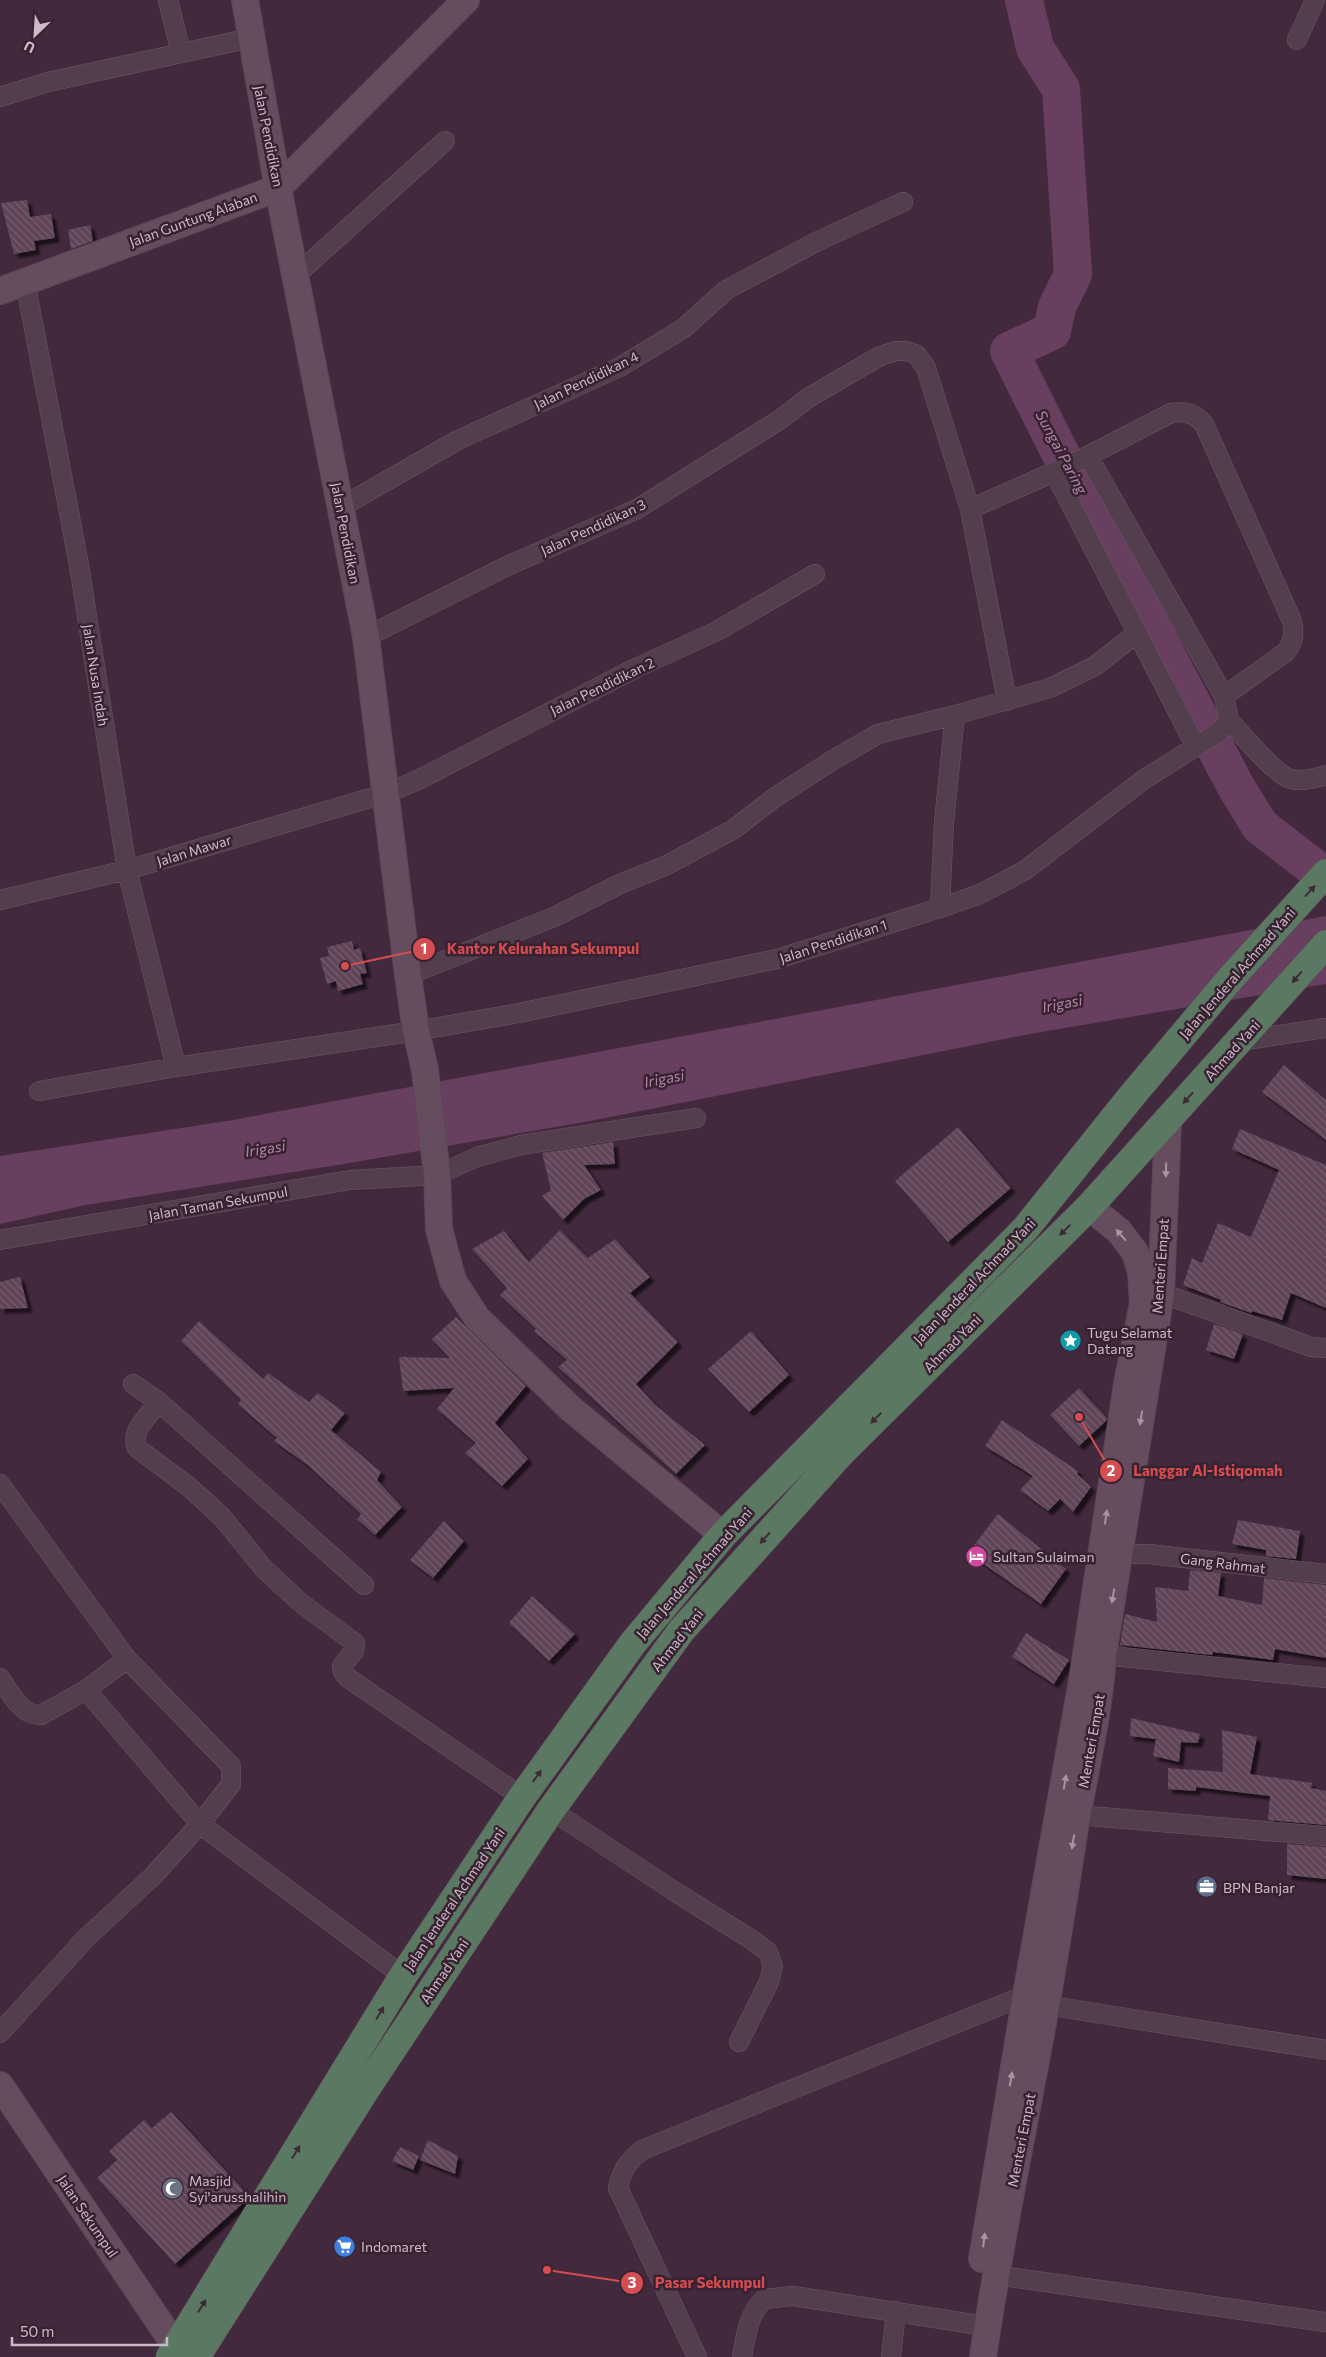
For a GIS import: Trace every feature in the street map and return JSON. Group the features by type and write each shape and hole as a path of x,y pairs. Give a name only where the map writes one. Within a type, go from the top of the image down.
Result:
{"highway":[{"name":"Jalan Jenderal Achmad Yani","path":"183,2355 403,1976 522,1797 633,1643 723,1535 1026,1228 1130,1098 1230,979 1326,873"},
{"name":"Ahmad Yani","path":"183,2355 368,2086 551,1810 681,1631 842,1452 1089,1207 1326,944"},
{"path":"919,1338 935,1360"},
{"path":"876,1380 895,1399"}],"street":[{"path":"168,0 181,53"},
{"name":"Jalan Pendidikan","path":"245,0 278,188 366,637 387,793 408,975 416,1031 425,1070 436,1165 439,1228 453,1281 477,1318 570,1408 723,1535"},
{"name":"Jalan Guntung Alaban","path":"0,291 278,188 466,0"},
{"path":"1297,40 1315,0"},
{"path":"0,97 48,82 251,38"},
{"path":"296,275 445,141"},
{"name":"Jalan Pendidikan 4","path":"341,507 458,440 620,367 684,328 726,290 816,242 903,202"},
{"name":"Jalan Nusa Indah","path":"25,281 79,564 127,870 176,1067"},
{"name":"Jalan Pendidikan 3","path":"366,637 507,566 637,509 781,419 808,398 880,356 896,351 907,351 917,355 926,368 970,509 1007,701"},
{"path":"970,509 1068,465 1171,413 1184,411 1196,415 1204,424 1292,622 1294,632 1292,644 1286,652 1224,696 1212,735"},
{"path":"1068,465 1136,634 1212,735 1291,779 1326,775"},
{"path":"1068,465 1224,696"},
{"name":"Jalan Pendidikan 2","path":"387,793 418,780 638,667 717,631 815,574"},
{"path":"408,975 554,917 620,884 667,865 734,829 774,798 878,734 955,715 1050,688 1095,666 1136,634"},
{"path":"940,908 944,822 955,715"},
{"name":"Jalan Pendidikan 1","path":"39,1091 176,1067 416,1031 518,1013 777,959 980,894 1024,871 1143,780 1212,735"},
{"name":"Jalan Mawar","path":"0,900 127,870 387,793"},
{"path":"1240,1041 1326,1028"},
{"path":"436,1165 521,1145 696,1118"},
{"name":"Menteri Empat","path":"1137,1384 1161,1293 1168,1121"},
{"name":"Jalan Taman Sekumpul","path":"0,1240 436,1165"},
{"name":"Menteri Empat","path":"967,2357 973,2324 987,2274 1068,1813 1090,1754 1094,1653 1137,1384 1143,1303 1141,1272 1135,1252 1119,1232 1089,1207"},
{"path":"1161,1293 1311,1347 1326,1348"},
{"path":"133,1384 159,1402 364,1585"},
{"path":"159,1402 136,1431 134,1439 137,1448 188,1486 222,1516 264,1569 301,1603 355,1643 354,1651 342,1666 343,1672 348,1678 522,1797"},
{"path":"0,1484 127,1659 231,1766 231,1784 200,1824 153,1876 86,1938 0,2033"},
{"name":"Gang Rahmat","path":"1110,1553 1149,1554 1326,1574"},
{"path":"1094,1653 1326,1678"},
{"path":"0,1678 21,1708 33,1715 41,1715 86,1690 127,1659"},
{"path":"86,1690 200,1824 403,1976"},
{"path":"551,1810 768,1952 773,1966 769,1982 739,2042"},
{"path":"1068,1813 1326,1836"},
{"path":"697,2357 618,2188 622,2172 628,2161 642,2150 1036,2000 1326,2050"},
{"name":"Jalan Sekumpul","path":"0,2085 183,2355"},
{"path":"987,2274 1326,2322"},
{"name":"Menteri Empat","path":"984,2357 987,2274"},
{"path":"742,2357 750,2319 755,2308 764,2299 793,2296 973,2324"},
{"path":"891,2357 896,2311"}],"water":[{"name":"Irigasi","path":"1326,916 1326,984 1035,1033 590,1121 344,1164 86,1205 0,1224 0,1156 233,1120"}],"building":[{"path":"27,200 30,217 51,214 55,238 34,241 36,250 14,254 1,203"},
{"path":"90,225 93,241 71,249 68,230"},
{"path":"352,941 354,950 360,948 367,973 360,974 363,984 338,991 336,981 327,984 320,958 329,956 327,947"},
{"path":"1284,1065 1326,1100 1326,1140 1262,1092"},
{"path":"958,1127 1011,1188 948,1242 895,1181"},
{"path":"1240,1129 1326,1165 1326,1308 1291,1293 1282,1320 1252,1311 1251,1313 1220,1302 1221,1300 1183,1285 1192,1258 1202,1263 1218,1223 1251,1237 1279,1170 1232,1149"},
{"path":"613,1142 615,1164 584,1165 601,1190 584,1199 563,1220 542,1196 551,1190 542,1153"},
{"path":"560,1230 588,1258 615,1239 650,1277 630,1293 678,1342 636,1384 655,1405 705,1445 676,1474 558,1367 567,1360 534,1331 536,1329 500,1295 507,1288 472,1249 504,1231 529,1262"},
{"path":"20,1277 28,1308 0,1309 0,1282"},
{"path":"456,1317 526,1386 495,1423 528,1459 502,1486 465,1453 476,1443 437,1409 454,1388 403,1391 399,1357 450,1358 432,1339"},
{"path":"199,1321 263,1379 268,1373 309,1402 318,1393 345,1413 331,1430 381,1472 377,1480 402,1507 375,1535 357,1519 361,1514 309,1466 274,1441 277,1438 238,1404 241,1400 181,1341"},
{"path":"1214,1324 1243,1334 1234,1359 1206,1350"},
{"path":"751,1331 789,1375 749,1412 708,1369"},
{"path":"1079,1388 1107,1418 1079,1446 1050,1415"},
{"path":"1002,1420 1078,1471 1077,1474 1091,1487 1073,1512 1060,1499 1048,1511 1020,1490 1033,1476 985,1446"},
{"path":"998,1514 1066,1569 1041,1604 968,1553"},
{"path":"1238,1520 1300,1531 1296,1559 1266,1556 1266,1550 1232,1544"},
{"path":"444,1521 464,1541 433,1578 410,1560"},
{"path":"1190,1570 1221,1573 1218,1596 1262,1605 1264,1578 1326,1585 1326,1658 1275,1649 1273,1660 1213,1652 1212,1655 1120,1645 1125,1614 1157,1622 1155,1587 1188,1591"},
{"path":"532,1596 575,1634 549,1661 509,1623"},
{"path":"1026,1633 1069,1660 1054,1684 1012,1657"},
{"path":"1131,1718 1200,1734 1198,1743 1181,1742 1179,1762 1153,1756 1156,1739 1130,1736"},
{"path":"1222,1730 1257,1737 1250,1774 1312,1783 1311,1788 1326,1791 1326,1825 1268,1820 1270,1796 1196,1787 1196,1791 1168,1789 1168,1768 1223,1772"},
{"path":"1287,1844 1326,1847 1326,1879 1287,1875"},
{"name":"Masjid Syi'arusshalihin","path":"171,2112 250,2197 175,2264 97,2178 117,2160 109,2151 144,2120 152,2128"},
{"path":"428,2140 458,2156 455,2174 420,2160"},
{"path":"400,2147 419,2156 413,2170 392,2161"}],"waterway":[{"name":"Sungai Paring","path":"1024,0 1035,48 1061,89 1073,274 1057,307 1052,331 1009,351 1057,447 1235,785 1260,826 1326,877"}],"place":[{"name":"Kantor Kelurahan Sekumpul","path":"345,966"},
{"name":"Tugu Selamat Datang","path":"1071,1340"},
{"name":"Langgar Al-Istiqomah","path":"1079,1417"},
{"name":"Sultan Sulaiman","path":"977,1556"},
{"name":"BPN Banjar","path":"1207,1887"},
{"name":"Masjid Syi'arusshalihin","path":"173,2188"},
{"name":"Indomaret","path":"345,2246"},
{"name":"Pasar Sekumpul","path":"547,2270"}]}
